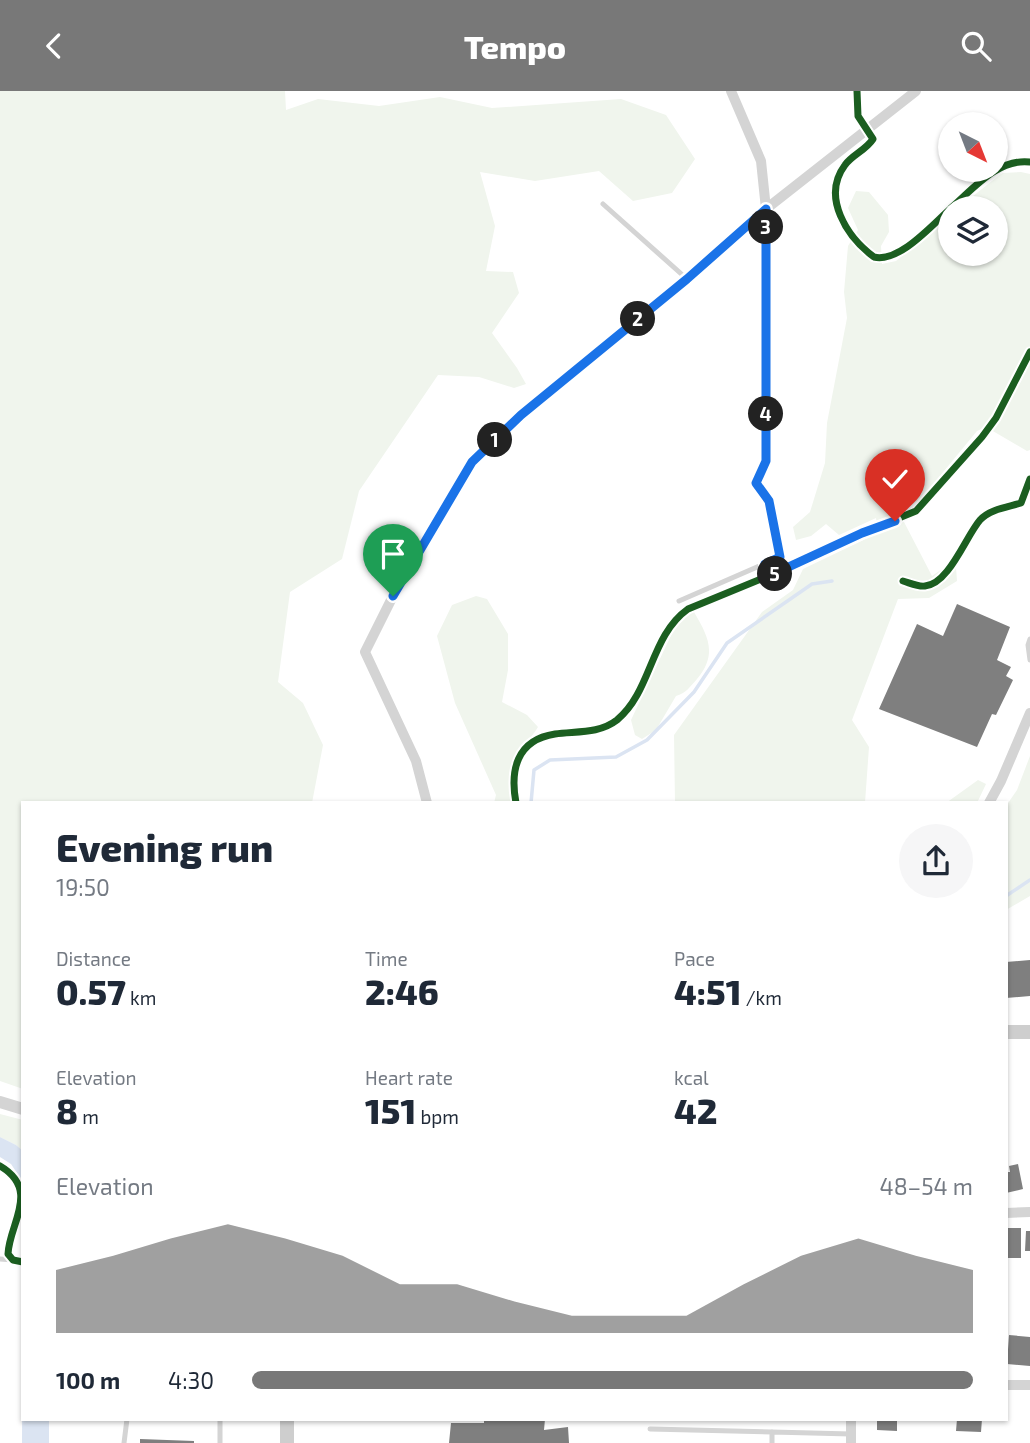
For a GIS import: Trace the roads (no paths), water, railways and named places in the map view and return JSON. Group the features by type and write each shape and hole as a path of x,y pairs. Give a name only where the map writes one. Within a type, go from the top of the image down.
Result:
{"main road":[{"path":"1008,1032 1030,1032"},
{"path":"286,1421 287,1443"}],"street":[{"path":"731,91 761,161 766,209 766,461 756,483"},
{"path":"426,801 416,761 365,652 472,462 521,415 687,279 766,209 916,91"},
{"path":"990,801 1030,713"},
{"path":"0,1102 21,1108"},
{"path":"1008,1213 1030,1212"},
{"path":"1008,1385 1030,1385"},
{"path":"851,1421 851,1439"}],"lane":[{"path":"603,204 687,279"},
{"path":"679,601 780,557 769,501 756,483"},
{"path":"1030,639 1030,660"},
{"path":"0,1259 12,1260"},
{"path":"124,1443 127,1421"},
{"path":"220,1421 220,1443"},
{"path":"650,1429 772,1432 851,1439"},
{"path":"772,1432 772,1443"}],"waterway":[{"path":"531,801 534,770 550,760 616,757 647,740 694,692 727,643 812,584 832,581"},
{"path":"1008,895 1030,880"}]}
